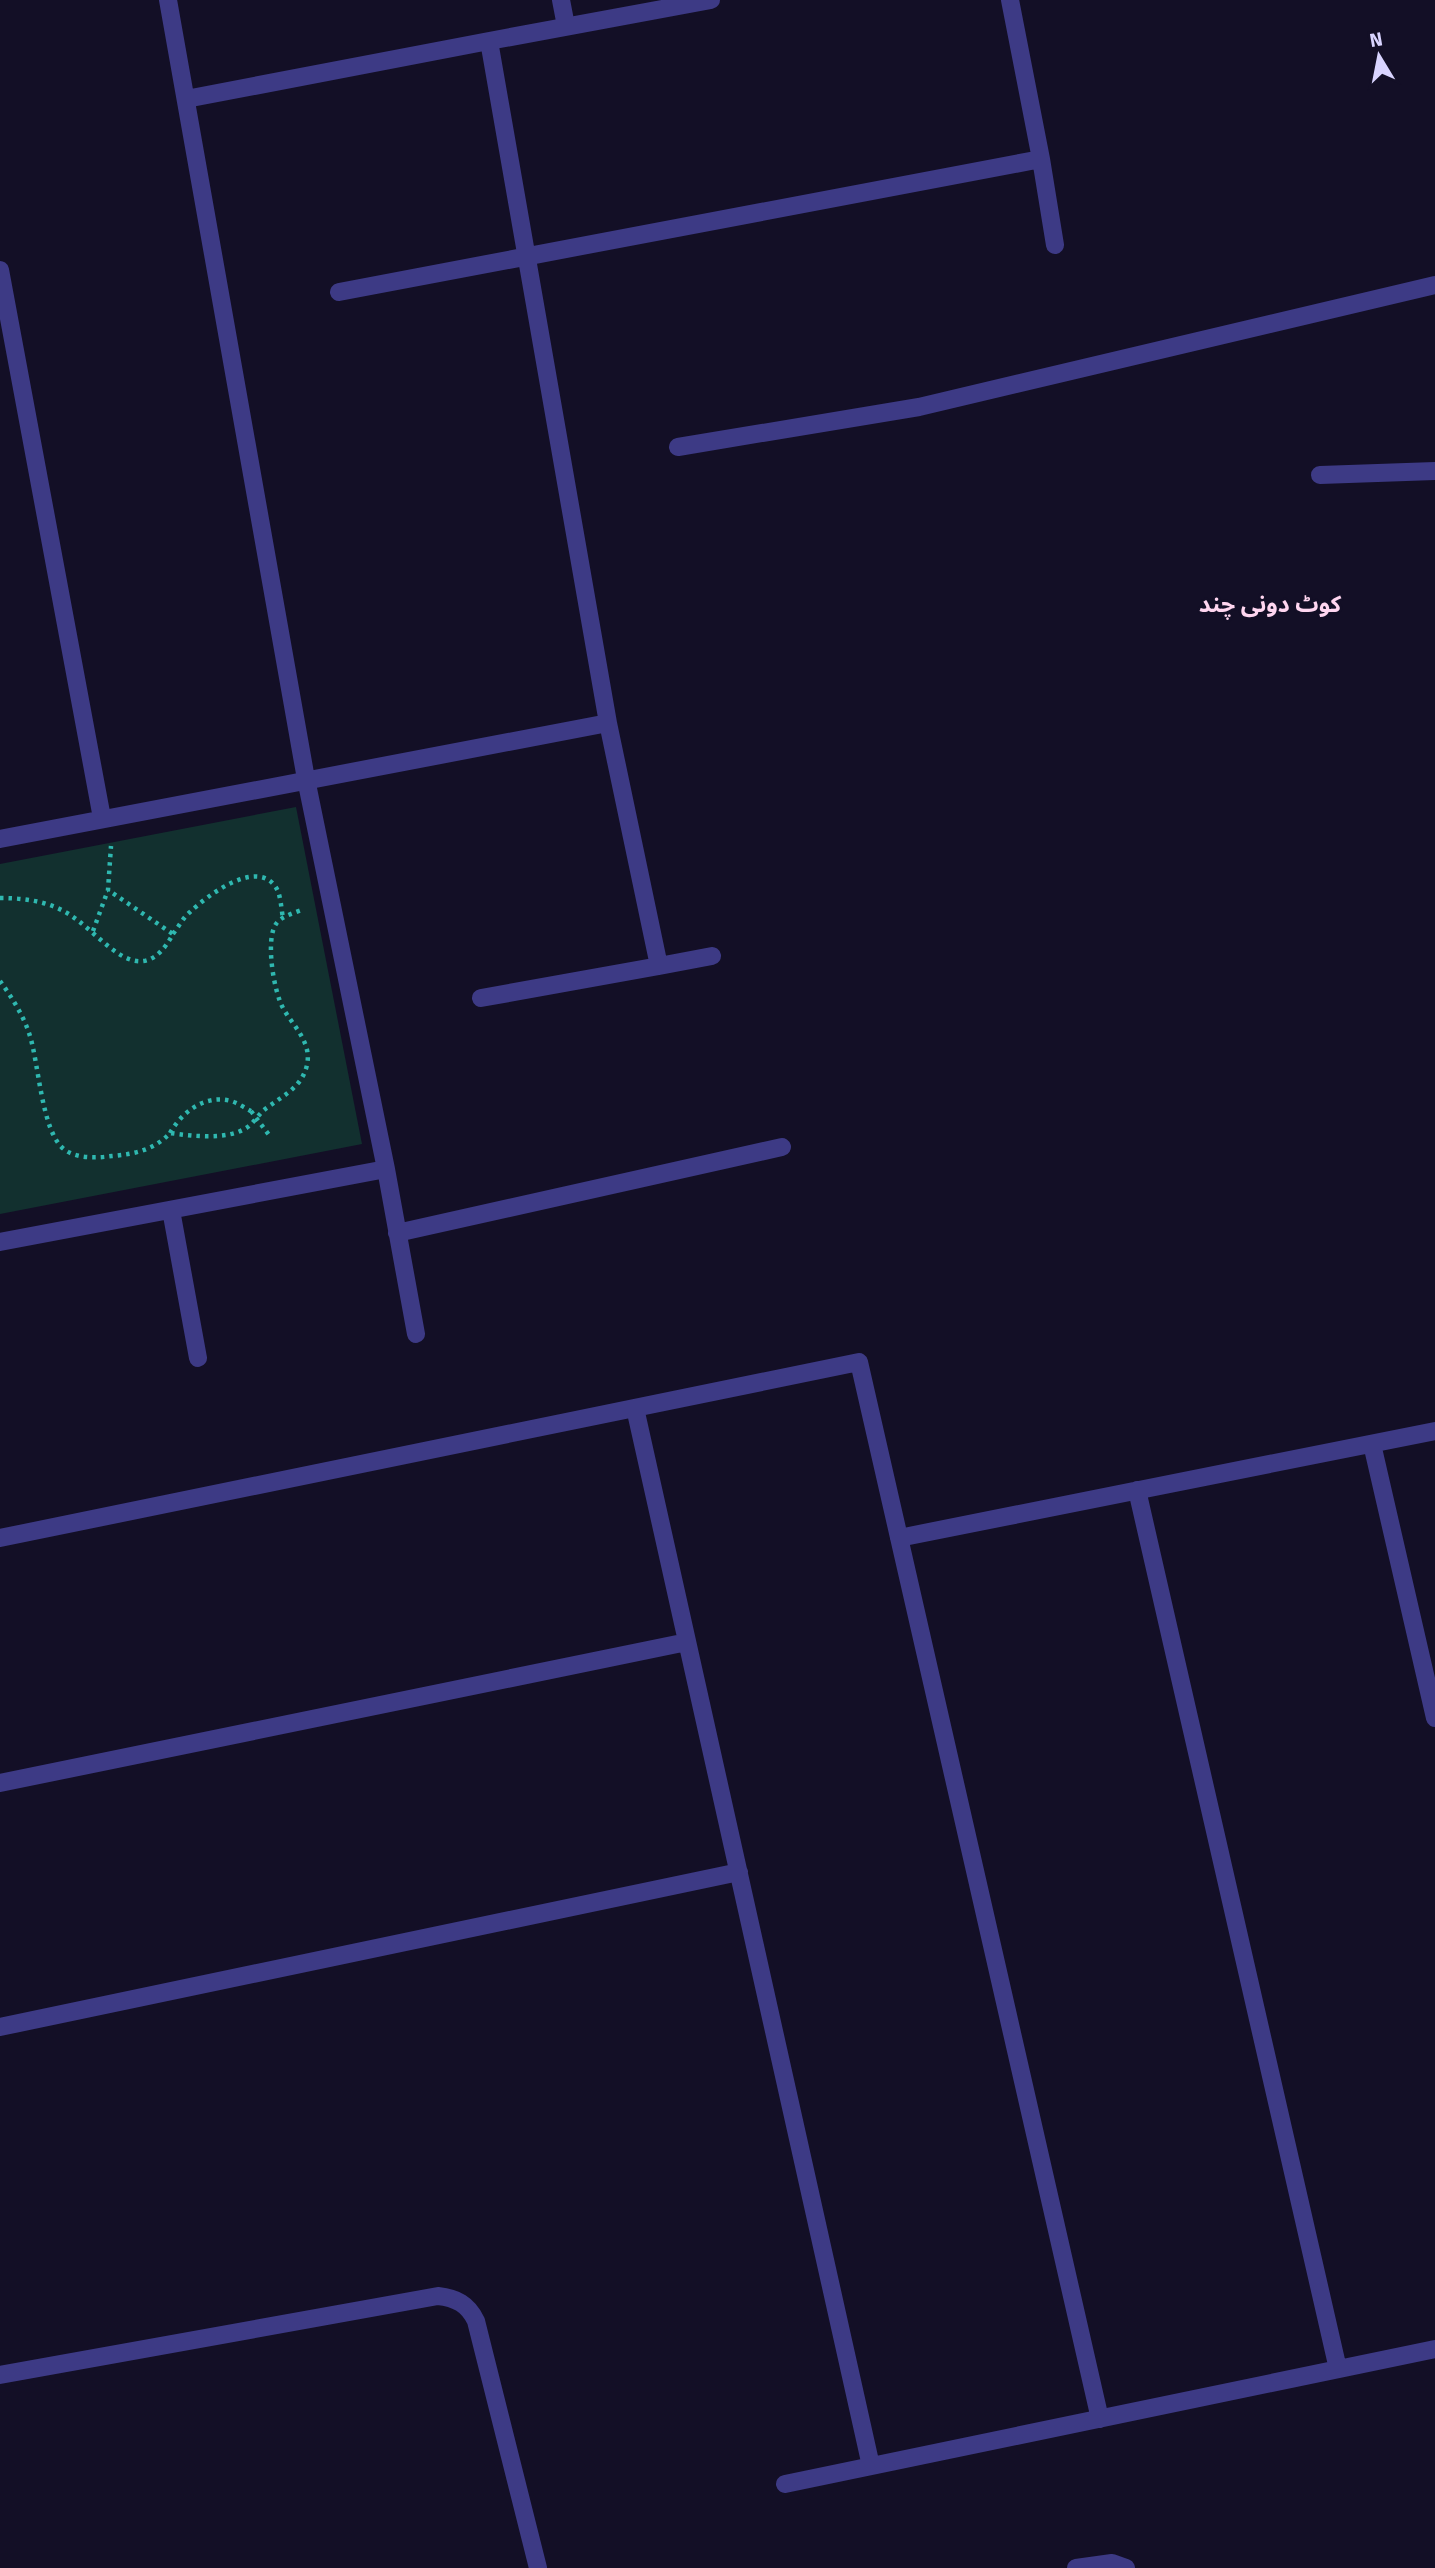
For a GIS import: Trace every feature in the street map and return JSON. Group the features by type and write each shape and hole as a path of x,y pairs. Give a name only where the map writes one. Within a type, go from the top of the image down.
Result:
{"street":[{"path":"168,0 306,779 386,1168 416,1334"},
{"path":"561,0 566,26"},
{"path":"186,99 711,0"},
{"path":"1010,0 1055,245"},
{"path":"489,41 608,723 659,966"},
{"path":"338,292 1041,159"},
{"path":"0,270 102,818"},
{"path":"678,447 919,407 1435,285"},
{"path":"1320,475 1435,471"},
{"path":"0,839 608,723"},
{"path":"481,998 712,956"},
{"path":"397,1233 782,1147"},
{"path":"0,1242 386,1168"},
{"path":"171,1210 198,1358"},
{"path":"0,1538 859,1362 1100,2419"},
{"path":"635,1408 871,2466"},
{"path":"899,1538 1435,1431"},
{"path":"1372,1444 1435,1718"},
{"path":"1137,1490 1338,2370"},
{"path":"0,1783 687,1642"},
{"path":"0,2027 739,1872"},
{"path":"0,2375 439,2296 455,2299 467,2307 476,2321 538,2568"},
{"path":"785,2484 1435,2349"},
{"path":"1076,2568 1112,2563 1126,2568"}],"path":[{"path":"93,931 108,890 112,850 102,818"},
{"path":"0,898 26,898 66,912 93,931 102,942 133,962 145,961 155,956 166,946 187,914 229,883 247,878 265,878 278,891 283,918"},
{"path":"108,890 173,934"},
{"path":"170,1133 210,1136 236,1132 248,1126 264,1109 292,1091 301,1080 307,1064 306,1044 282,1007 272,962 272,936 276,924 283,918 331,902"},
{"path":"0,981 29,1031 49,1125 63,1149 83,1157 132,1154 150,1149 170,1133 175,1124 196,1105 214,1100 229,1100 251,1111 269,1135"}],"green space":[{"path":"296,807 362,1144 0,1214 0,864"}],"district":[{"name":"کوٹ دونی چند","path":"1270,604"}]}
